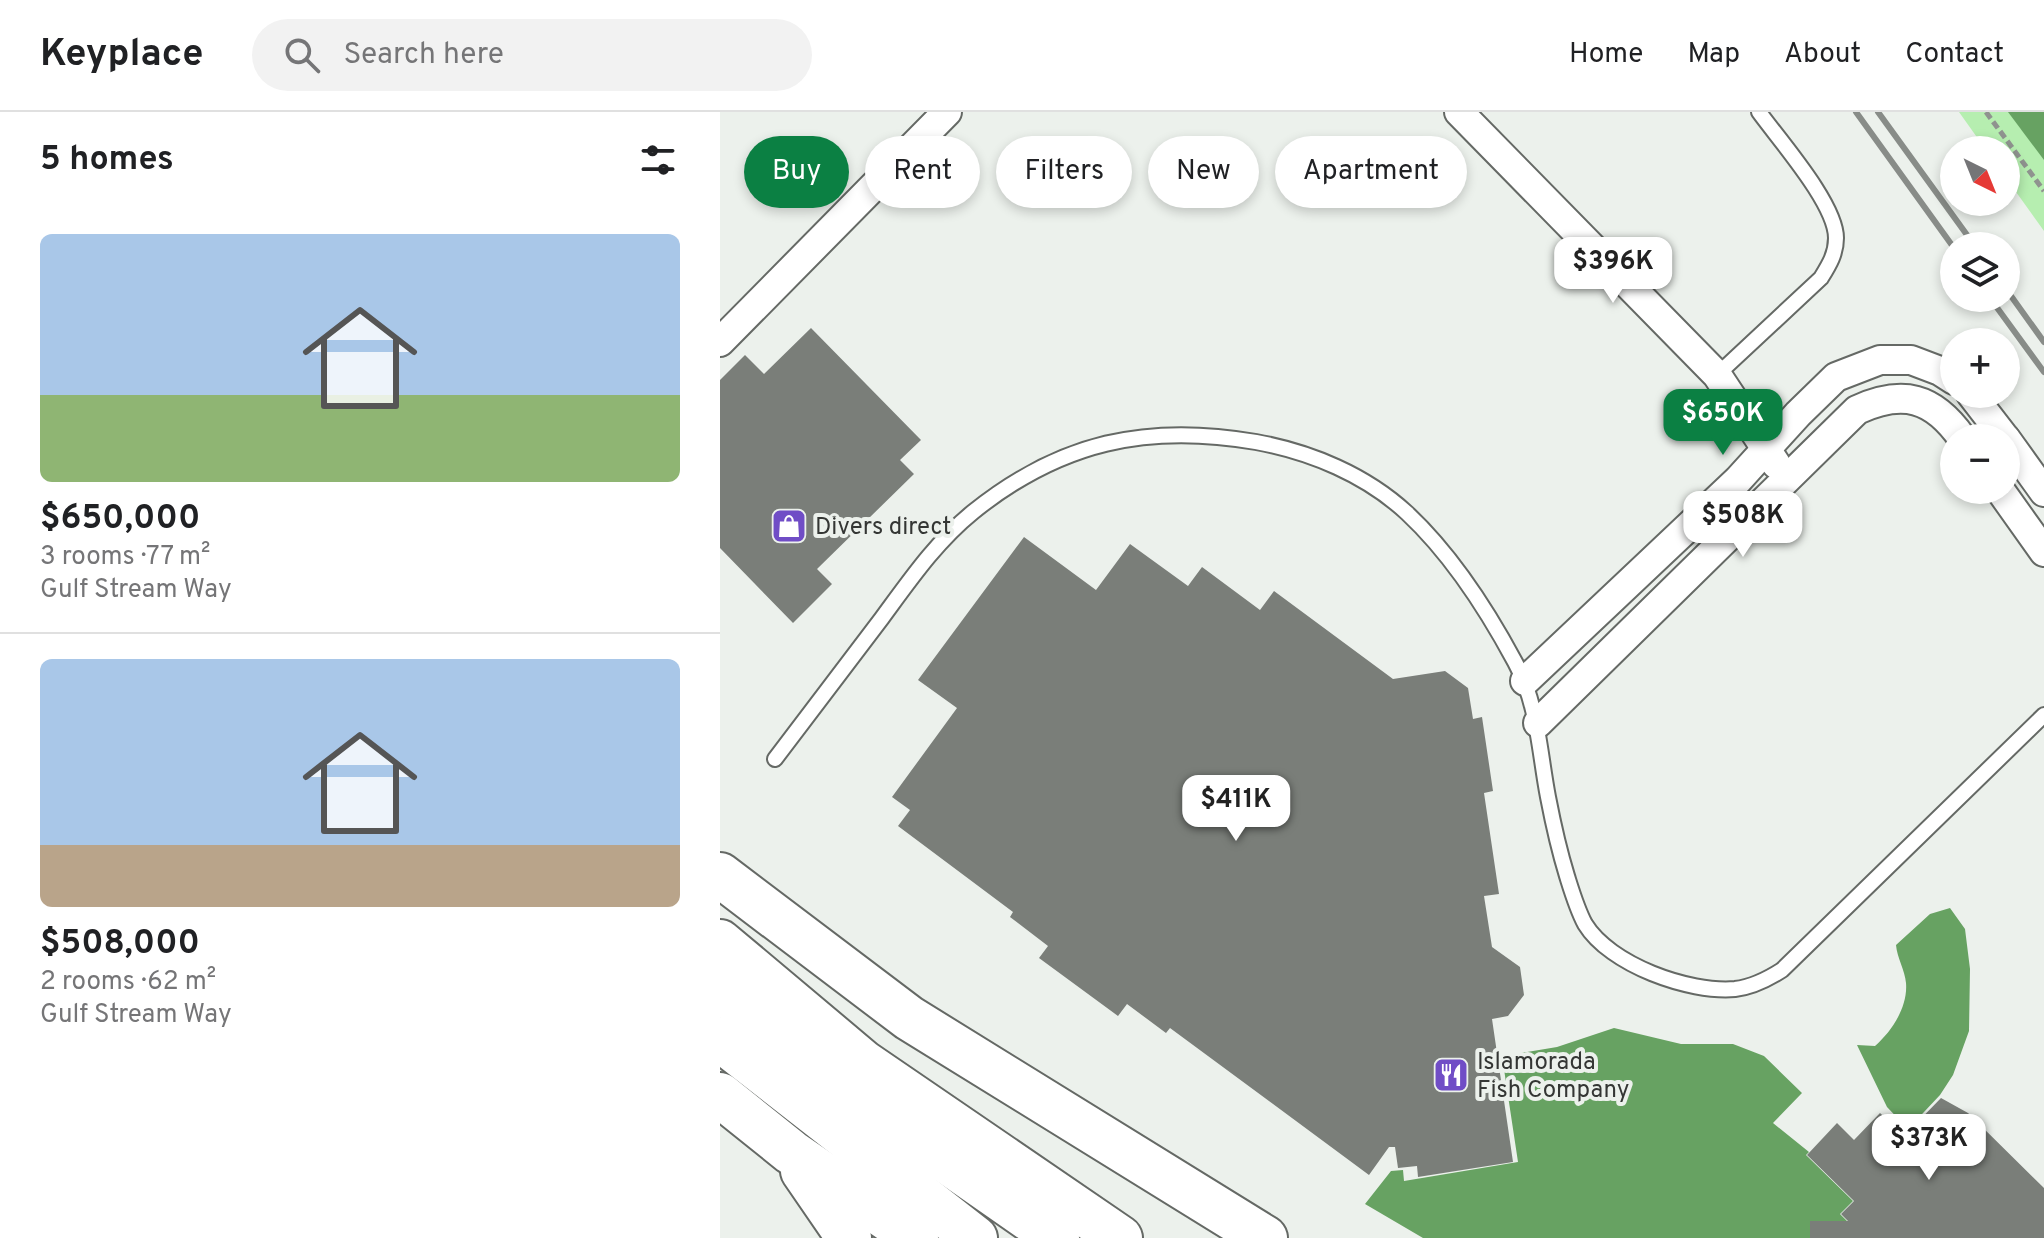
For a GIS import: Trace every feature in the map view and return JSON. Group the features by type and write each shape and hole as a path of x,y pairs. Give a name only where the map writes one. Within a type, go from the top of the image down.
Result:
{"highway":[{"path":"720,875 909,1018 1265,1238"},
{"path":"720,942 864,1063 1120,1238"},
{"path":"720,989 843,1089 1057,1238"},
{"path":"720,1039 975,1238"},
{"path":"720,1095 791,1152 916,1238"},
{"path":"791,1152 849,1238"}],"street":[{"path":"720,342 947,112"},
{"path":"1459,112 1717,375 1787,480"},
{"path":"1525,681 1767,450 1836,377 1880,360 1911,360 1940,371"},
{"path":"1538,723 1857,410 1880,400 1907,398 1933,407 1949,424"},
{"path":"1982,408 1995,424"},
{"path":"2020,458 2044,492"},
{"path":"2010,504 2044,552"}],"lane":[{"path":"1717,375 1821,278 1833,259 1836,237 1831,211 1759,112"},
{"path":"775,759 935,547 970,514 1033,471 1063,457 1155,434 1199,434 1286,447 1368,483 1406,513 1451,561 1487,614 1525,681 1538,723 1554,828 1573,896 1587,926 1621,958 1666,978 1714,989 1739,989 1764,981 1782,970 2044,715"}],"path":[{"path":"1986,112 2044,191"}],"shaded area":[{"path":"1959,112 2044,112 2044,231 2020,198 2020,136 1976,136"},
{"path":"2008,112 2044,112 2044,160"},
{"path":"1950,908 1965,929 1970,969 1969,1031 1953,1075 1940,1095 1908,1129 1887,1107 1857,1045 1875,1046 1893,1026 1902,1010 1906,983 1896,945 1930,914"},
{"path":"1614,1028 1681,1044 1733,1044 1764,1056 1802,1093 1773,1123 1809,1152 1806,1155 1853,1201 1840,1214 1847,1221 1810,1221 1810,1238 1423,1238 1365,1204 1391,1171 1403,1170 1404,1181 1518,1162 1502,1056 1557,1047"}],"building":[{"path":"811,328 921,440 900,460 914,474 817,569 832,584 793,623 720,548 720,380 745,355 764,374"},
{"path":"1024,537 1096,590 1130,544 1188,586 1202,567 1260,610 1274,591 1393,679 1445,671 1468,688 1473,719 1482,717 1493,791 1484,793 1499,894 1484,896 1492,947 1520,967 1524,995 1508,1016 1492,1019 1513,1162 1418,1177 1417,1166 1398,1168 1395,1147 1389,1147 1369,1175 1170,1028 1166,1033 1127,1004 1118,1016 1039,958 1048,946 1010,917 1013,912 898,826 910,810 892,797 957,708 918,680"},
{"path":"1941,1098 1968,1113 2044,1188 2044,1238 1810,1238 1810,1221 1848,1221 1841,1214 1854,1201 1807,1155 1837,1123 1854,1140 1880,1113 1904,1136"}],"railway":[{"path":"1856,112 1942,232"},
{"path":"1878,112 1965,232"},
{"path":"2020,309 2044,342"},
{"path":"2000,312 2044,372"}],"place":[{"name":"Divers direct","path":"789,526"},
{"name":"Islamorada Fish Company","path":"1451,1075"}]}
